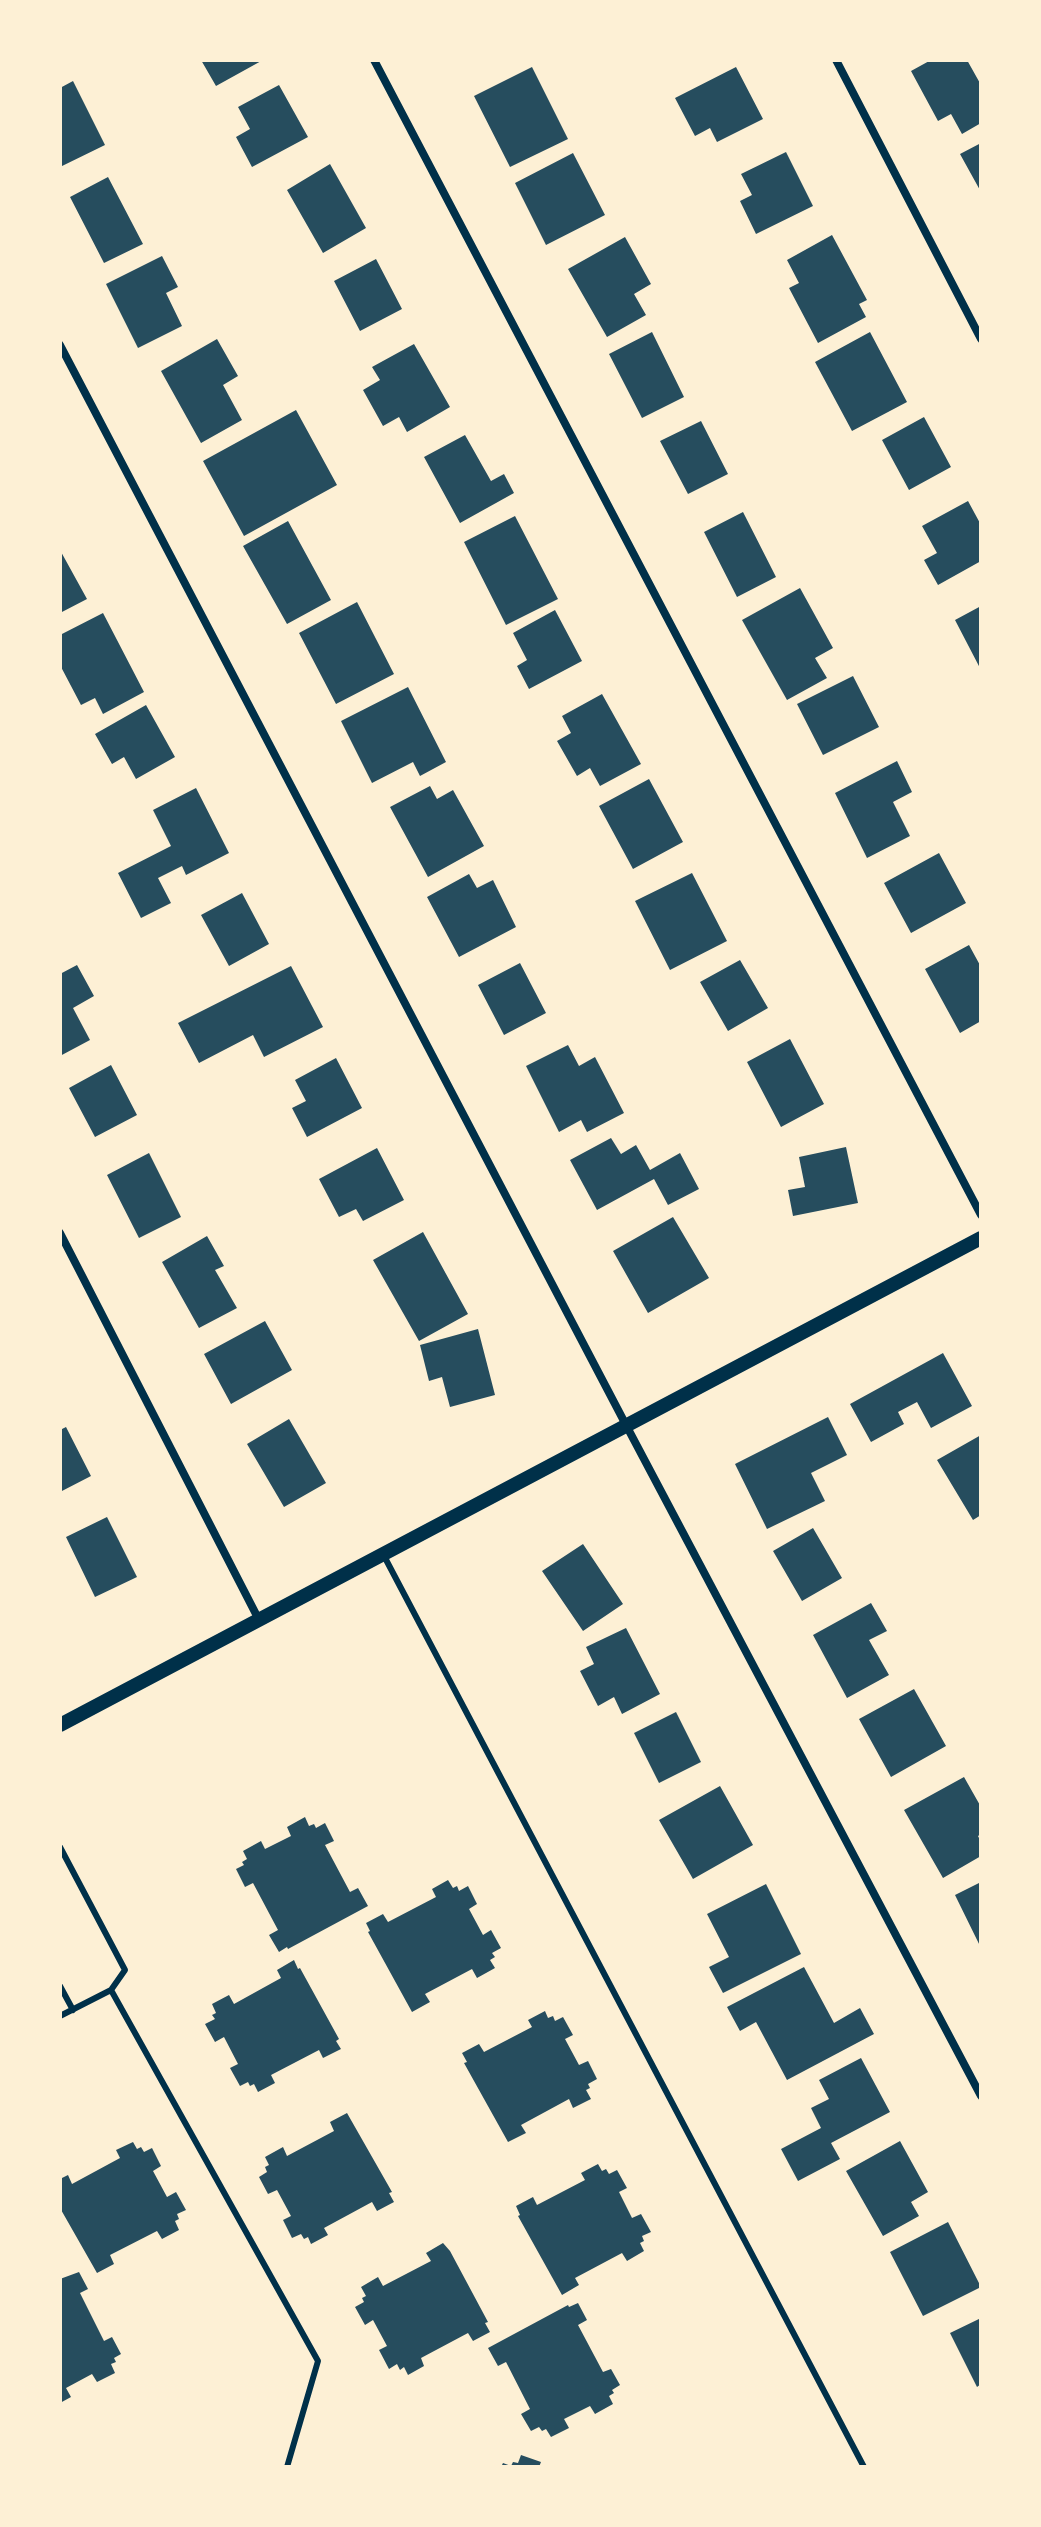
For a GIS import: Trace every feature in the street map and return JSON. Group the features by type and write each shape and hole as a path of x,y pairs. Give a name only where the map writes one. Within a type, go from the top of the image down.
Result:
{"street":[{"path":"374,60 981,1215"},
{"path":"836,60 981,339"},
{"path":"60,345 981,2096"},
{"path":"60,1233 259,1620"},
{"path":"60,1725 981,1238"}],"lane":[{"path":"383,1554 864,2467"},
{"path":"60,1847 125,1970 111,1990 60,2016"},
{"path":"60,1986 73,2010"},
{"path":"111,1990 318,2361 287,2467"}],"building":[{"path":"201,60 263,60 216,86"},
{"path":"931,60 967,60 981,85 981,123 962,134 951,114 938,121 911,71"},
{"path":"532,67 568,139 510,167 474,96"},
{"path":"736,67 763,119 717,142 710,128 695,136 675,98"},
{"path":"73,81 105,145 60,167 60,88"},
{"path":"279,85 308,137 252,167 236,137 250,129 238,107"},
{"path":"981,143 981,192 960,154"},
{"path":"786,152 813,206 756,234 740,201 752,195 741,174"},
{"path":"573,153 605,215 546,245 515,183"},
{"path":"330,164 366,228 323,253 287,190"},
{"path":"108,177 143,244 104,263 70,197"},
{"path":"832,235 867,300 859,304 866,317 818,343 789,288 799,283 787,260"},
{"path":"625,237 651,284 634,294 646,315 607,337 568,269"},
{"path":"162,256 178,287 166,293 182,326 138,348 106,284"},
{"path":"376,259 402,309 360,331 334,281"},
{"path":"652,332 684,397 642,418 609,354"},
{"path":"870,332 907,402 852,431 815,362"},
{"path":"217,339 238,376 223,385 242,420 201,443 161,371"},
{"path":"414,344 450,407 407,432 399,417 383,426 363,390 380,380 372,367"},
{"path":"296,410 337,485 244,536 203,461"},
{"path":"924,417 951,467 909,490 882,440"},
{"path":"701,421 728,474 688,494 660,441"},
{"path":"465,435 491,481 504,474 514,493 460,523 424,457"},
{"path":"968,501 981,525 981,561 938,585 924,560 937,553 922,526"},
{"path":"743,512 776,577 737,597 704,532"},
{"path":"515,516 558,599 506,625 464,542"},
{"path":"288,521 331,600 287,624 243,546"},
{"path":"60,550 87,599 60,613"},
{"path":"800,588 833,648 815,658 827,678 787,700 742,620"},
{"path":"357,602 394,674 336,704 299,633"},
{"path":"981,606 981,670 955,620"},
{"path":"555,610 582,661 529,689 517,666 527,660 513,633"},
{"path":"103,613 144,692 103,714 95,698 81,705 60,665 60,635"},
{"path":"853,676 879,727 823,755 797,704"},
{"path":"408,687 446,762 420,776 413,762 372,783 341,721"},
{"path":"602,694 641,764 600,786 590,768 577,776 557,741 571,733 562,716"},
{"path":"146,705 175,757 136,779 124,757 112,764 95,734"},
{"path":"897,761 912,792 893,802 910,836 867,858 835,793"},
{"path":"649,779 683,842 633,869 599,806"},
{"path":"430,786 437,799 453,790 484,846 428,877 390,807"},
{"path":"196,788 229,853 186,875 182,866 158,878 171,903 141,918 118,873 171,846 153,810"},
{"path":"939,853 966,903 911,933 884,883"},
{"path":"692,873 727,941 670,970 635,901"},
{"path":"469,874 477,888 493,880 516,927 459,957 427,897"},
{"path":"242,893 269,944 229,966 201,915"},
{"path":"969,945 981,967 981,1021 960,1033 925,969"},
{"path":"740,960 768,1008 728,1031 700,982"},
{"path":"520,963 546,1013 504,1035 478,985"},
{"path":"77,965 94,996 73,1008 90,1040 60,1056 60,974"},
{"path":"291,966 323,1027 264,1057 253,1035 199,1063 178,1023"},
{"path":"790,1039 824,1104 781,1127 747,1062"},
{"path":"568,1045 579,1066 595,1057 624,1113 587,1132 581,1120 559,1132 526,1066"},
{"path":"336,1058 362,1108 307,1137 292,1108 306,1101 295,1080"},
{"path":"111,1065 137,1115 95,1137 69,1088"},
{"path":"611,1138 621,1154 636,1145 650,1170 680,1153 699,1189 668,1205 654,1179 597,1210 570,1160"},
{"path":"846,1147 858,1203 793,1216 788,1190 805,1187 799,1157"},
{"path":"377,1148 404,1200 363,1221 356,1209 339,1217 319,1179"},
{"path":"149,1153 181,1217 139,1238 107,1175"},
{"path":"673,1217 709,1278 648,1313 613,1251"},
{"path":"423,1232 468,1314 419,1341 373,1260"},
{"path":"207,1236 224,1266 215,1270 237,1308 199,1328 162,1262"},
{"path":"265,1321 292,1370 231,1404 204,1354"},
{"path":"478,1329 495,1395 450,1407 442,1377 429,1381 420,1345"},
{"path":"943,1353 972,1406 931,1428 917,1402 898,1412 904,1424 871,1442 850,1404"},
{"path":"828,1417 847,1455 811,1473 825,1501 767,1529 735,1464"},
{"path":"289,1419 326,1483 284,1507 247,1444"},
{"path":"66,1427 91,1476 60,1492 60,1430"},
{"path":"981,1435 981,1515 973,1520 937,1460"},
{"path":"107,1517 137,1577 95,1597 66,1537"},
{"path":"813,1528 842,1578 802,1601 773,1551"},
{"path":"583,1544 623,1604 583,1631 542,1571"},
{"path":"871,1603 887,1631 869,1640 889,1675 847,1698 813,1635"},
{"path":"626,1628 660,1694 622,1714 614,1697 598,1706 580,1671 594,1664 586,1647"},
{"path":"914,1689 946,1746 891,1777 859,1719"},
{"path":"676,1712 701,1762 659,1783 634,1733"},
{"path":"964,1777 981,1807 981,1834 978,1836 981,1856 943,1878 904,1810"},
{"path":"720,1786 753,1845 693,1879 659,1820"},
{"path":"305,1817 309,1826 314,1824 316,1828 325,1823 334,1841 325,1845 350,1892 358,1888 368,1906 279,1952 269,1935 278,1930 253,1883 245,1887 236,1869 244,1865 242,1862 247,1859 243,1851 261,1841 265,1849 291,1836 287,1827"},
{"path":"448,1880 459,1891 468,1886 477,1904 469,1909 483,1935 491,1930 501,1948 492,1953 495,1957 490,1960 495,1968 477,1978 472,1969 425,1994 430,2002 412,2012 366,1923 383,1914 388,1922 436,1897 432,1889"},
{"path":"981,1882 981,1948 955,1895"},
{"path":"766,1884 801,1954 723,1993 709,1967 729,1957 707,1914"},
{"path":"294,1960 339,2039 336,2041 341,2049 323,2058 319,2050 271,2075 275,2083 258,2092 254,2084 250,2086 248,2082 240,2086 230,2068 238,2064 224,2037 215,2042 205,2024 215,2019 212,2004 229,1995 234,2004 281,1978 277,1970"},
{"path":"804,1967 834,2023 860,2008 874,2034 787,2080 756,2022 740,2031 727,2007"},
{"path":"545,2011 548,2018 553,2016 555,2021 563,2017 573,2035 565,2039 579,2065 588,2061 597,2079 588,2084 590,2088 586,2090 591,2099 573,2108 569,2099 521,2125 526,2133 508,2142 464,2063 467,2062 462,2053 479,2044 484,2052 532,2027 528,2020"},
{"path":"861,2058 890,2112 831,2143 840,2159 798,2181 781,2149 821,2128 811,2108 829,2099 819,2080"},
{"path":"347,2113 392,2192 389,2193 394,2202 377,2211 372,2202 324,2228 328,2235 311,2244 308,2237 304,2239 301,2234 292,2238 283,2220 291,2216 277,2190 268,2194 259,2177 267,2172 265,2167 269,2165 265,2157 283,2147 287,2156 334,2131 330,2122"},
{"path":"900,2141 928,2192 911,2202 919,2216 883,2236 846,2171"},
{"path":"133,2142 137,2149 141,2147 144,2152 152,2148 161,2166 153,2171 167,2197 176,2192 186,2210 177,2214 179,2219 175,2221 179,2230 162,2239 157,2231 110,2255 114,2264 97,2273 60,2208 60,2179 68,2175 72,2184 120,2158 116,2150"},
{"path":"598,2164 602,2171 606,2169 609,2174 617,2170 627,2188 619,2192 632,2218 641,2214 651,2232 642,2236 644,2241 640,2243 644,2251 627,2261 622,2253 575,2278 579,2285 562,2295 518,2216 516,2206 533,2197 537,2205 585,2180 581,2173"},
{"path":"948,2222 981,2287 923,2316 890,2252"},
{"path":"443,2243 488,2322 485,2323 490,2332 473,2341 468,2333 421,2358 424,2366 408,2375 404,2367 400,2370 397,2364 389,2369 379,2350 387,2346 373,2320 365,2325 355,2307 364,2302 362,2298 366,2296 361,2287 378,2277 383,2286 431,2261 426,2253"},
{"path":"79,2272 88,2289 80,2293 104,2341 112,2337 121,2354 111,2364 115,2373 97,2382 92,2374 66,2388 71,2397 60,2403 60,2279"},
{"path":"578,2303 587,2320 578,2325 603,2372 611,2369 620,2385 609,2396 613,2404 595,2414 590,2406 564,2419 569,2428 551,2437 546,2429 542,2431 539,2427 531,2431 521,2414 530,2409 506,2362 498,2366 488,2348 568,2305"},
{"path":"981,2318 981,2384 977,2387 950,2333"},
{"path":"521,2455 541,2462 539,2467 501,2467 503,2463 511,2466 513,2462 518,2463"}]}
